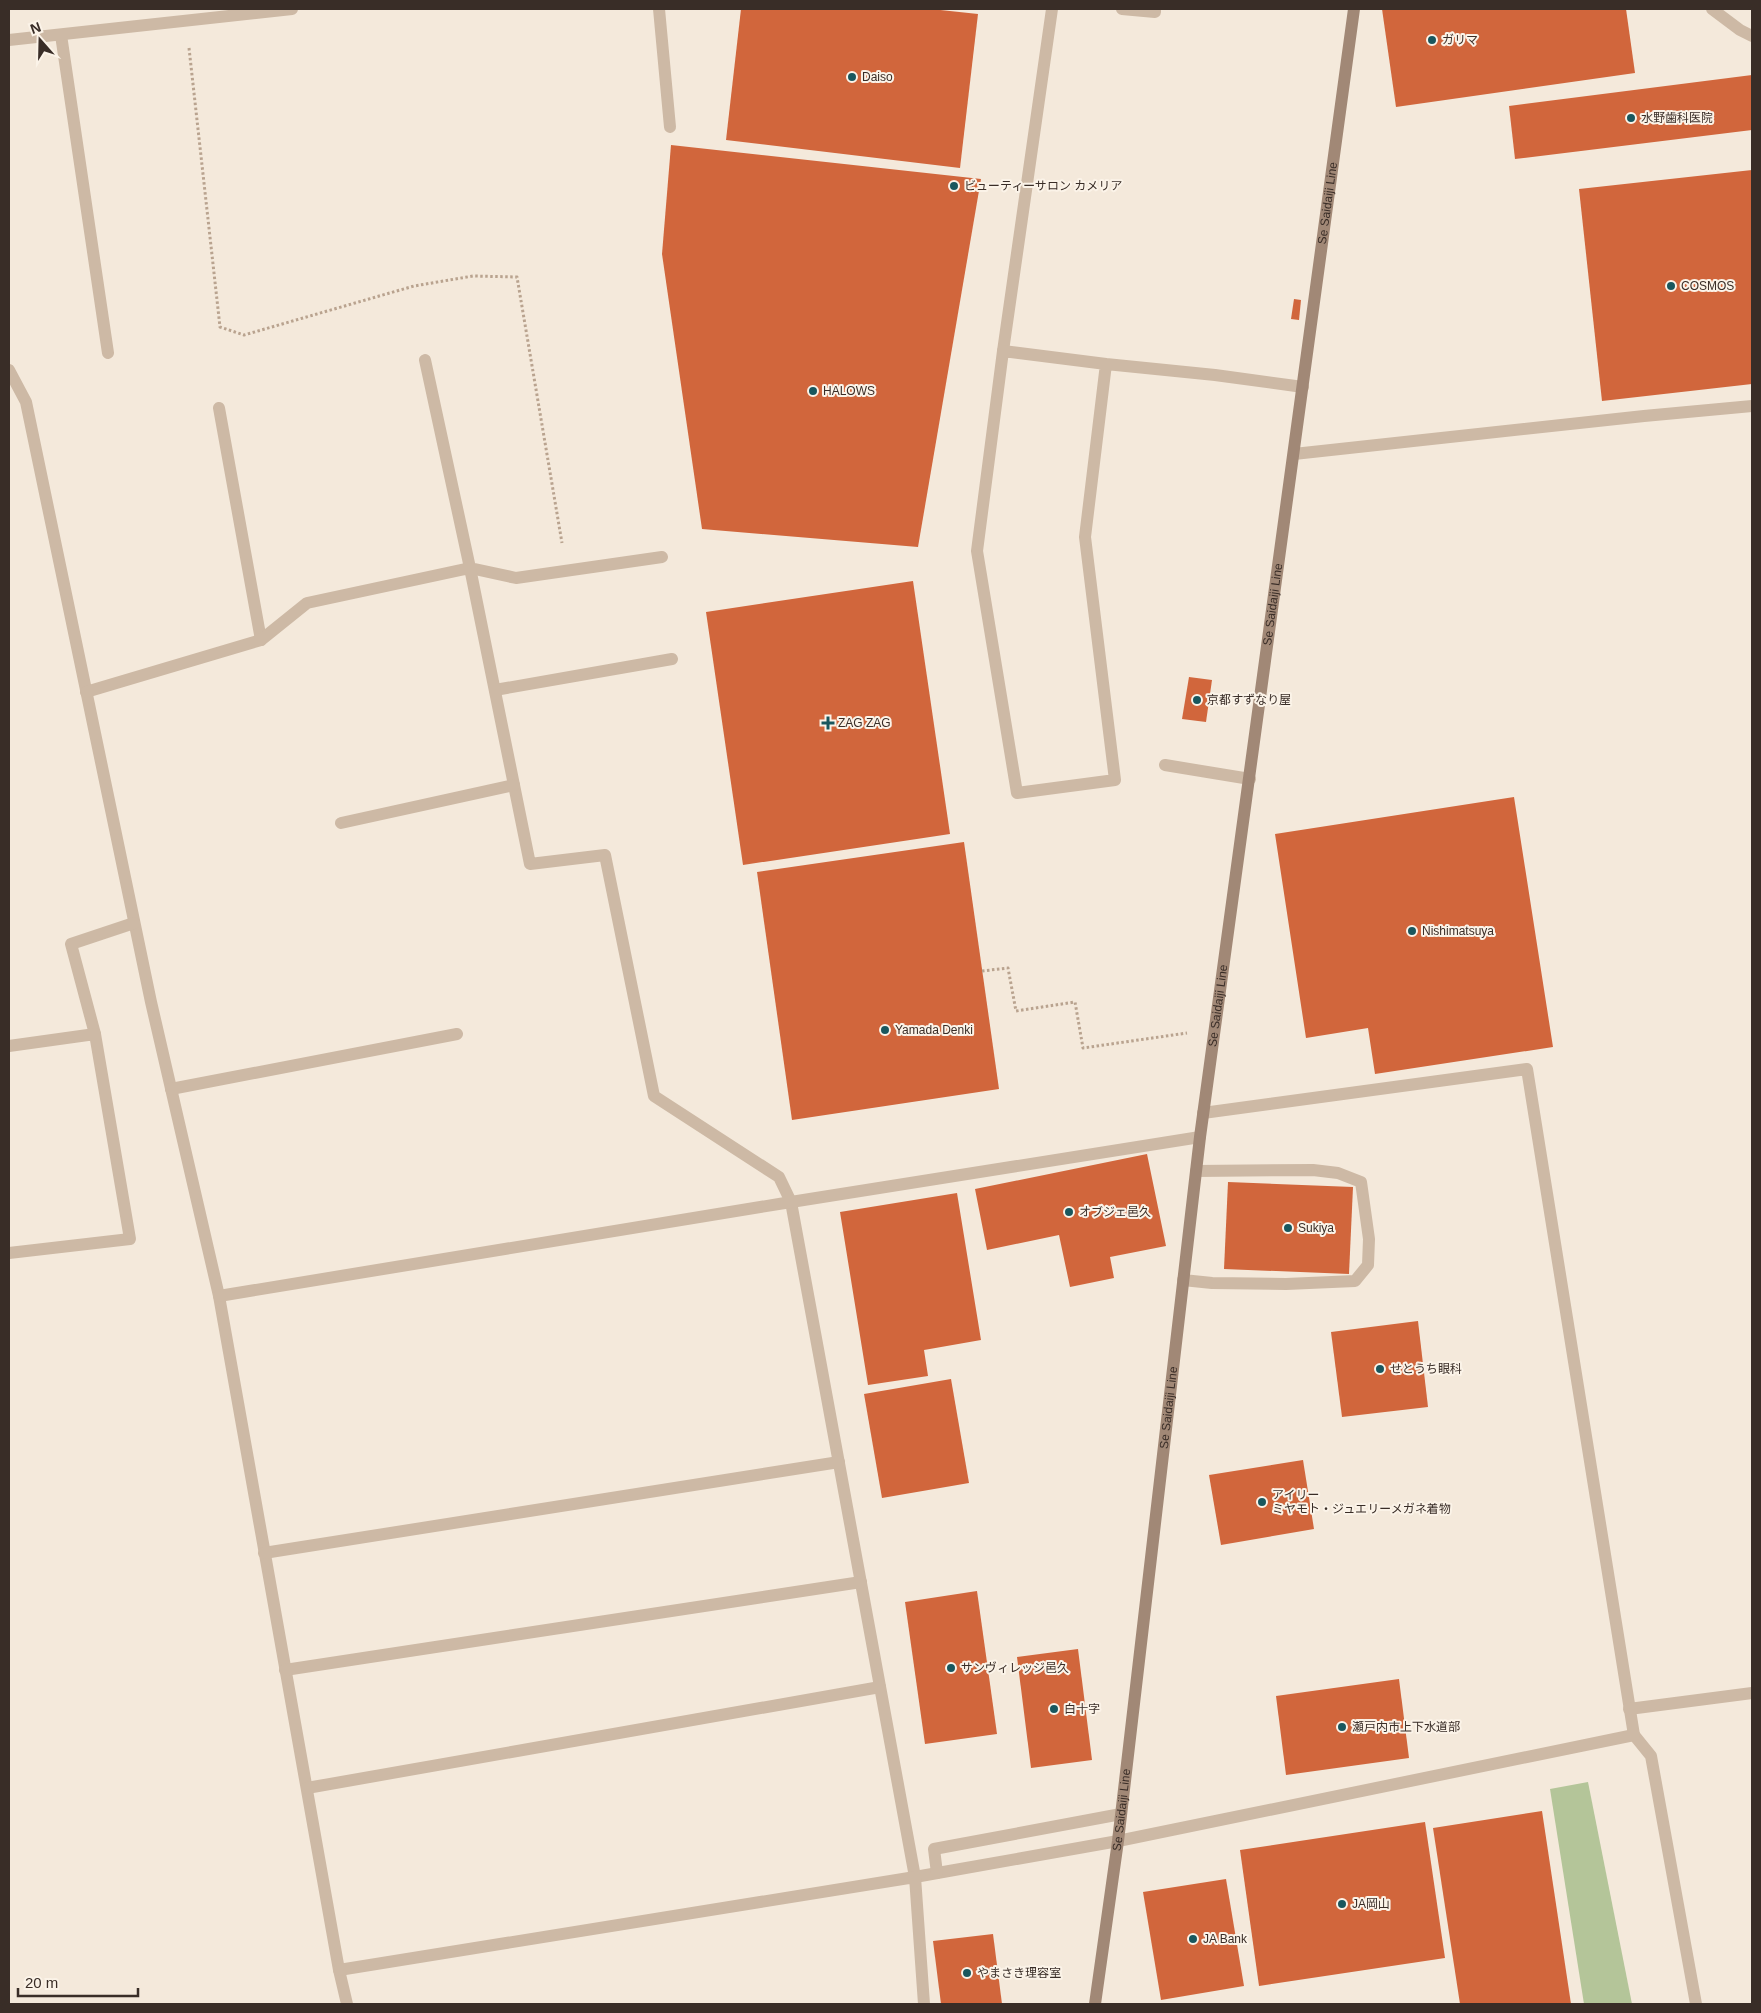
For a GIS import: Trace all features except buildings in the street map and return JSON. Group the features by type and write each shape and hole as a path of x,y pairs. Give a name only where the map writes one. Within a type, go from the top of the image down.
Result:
{"main road":[{"name":"Se Saidaiji Line","path":"1095,2004 1118,1842 1203,1113 1354,9"}],"street":[{"path":"9,40 292,9"},
{"path":"659,9 670,126"},
{"path":"1052,9 1003,351 977,551 1017,793 1115,780 1085,537 1106,364"},
{"path":"1122,9 1155,10"},
{"path":"1712,9 1740,30 1752,36"},
{"path":"61,35 108,353"},
{"path":"1003,351 1303,386"},
{"path":"425,360 470,568 530,864 605,855 654,1096 779,1177 792,1202 915,1877 924,2004"},
{"path":"9,370 26,402 134,923 219,1296 339,1970 347,2004"},
{"path":"1294,454 1752,406"},
{"path":"219,408 261,640"},
{"path":"86,692 261,640 307,603 470,568 516,578 662,557"},
{"path":"495,690 672,659"},
{"path":"1165,765 1250,779"},
{"path":"341,823 514,785"},
{"path":"9,1253 130,1239 95,1034 71,944 134,923"},
{"path":"9,1046 95,1034"},
{"path":"171,1089 457,1034"},
{"path":"1203,1113 1527,1069 1629,1709 1634,1735 1651,1756 1696,2004"},
{"path":"219,1296 1200,1137"},
{"path":"1183,1280 1212,1283 1286,1284 1355,1281 1368,1265 1369,1238 1361,1182 1338,1173 1313,1170 1196,1171"},
{"path":"264,1553 839,1462"},
{"path":"286,1670 861,1582"},
{"path":"307,1788 880,1687"},
{"path":"1629,1709 1752,1692"},
{"path":"339,1970 915,1877 1118,1842 1634,1735"},
{"path":"937,1873 934,1849 1121,1814"}],"path":[{"path":"185,20 220,327 244,334 414,286 473,276 517,277 567,572"},
{"path":"982,971 1008,968 1016,1011 1075,1002 1083,1048 1214,1029"}],"green space":[{"path":"1588,1782 1632,2004 1584,2004 1550,1789"}],"place":[{"name":"ガリマ","path":"1432,40"},
{"name":"Daiso","path":"852,77"},
{"name":"水野歯科医院","path":"1631,118"},
{"name":"ビューティーサロン カメリア","path":"954,186"},
{"name":"COSMOS","path":"1671,286"},
{"name":"HALOWS","path":"813,391"},
{"name":"京都すずなり屋","path":"1197,700"},
{"name":"ZAG ZAG","path":"828,723"},
{"name":"Nishimatsuya","path":"1412,931"},
{"name":"Yamada Denki","path":"885,1030"},
{"name":"オブジェ邑久","path":"1069,1212"},
{"name":"Sukiya","path":"1288,1228"},
{"name":"せとうち眼科","path":"1380,1369"},
{"name":"アイリー ミヤモト・ジュエリーメガネ着物","path":"1262,1502"},
{"name":"サンヴィレッジ邑久","path":"951,1668"},
{"name":"白十字","path":"1054,1709"},
{"name":"瀬戸内市上下水道部","path":"1342,1727"},
{"name":"JA岡山","path":"1342,1904"},
{"name":"JA Bank","path":"1193,1939"},
{"name":"やまさき理容室","path":"967,1973"}]}
